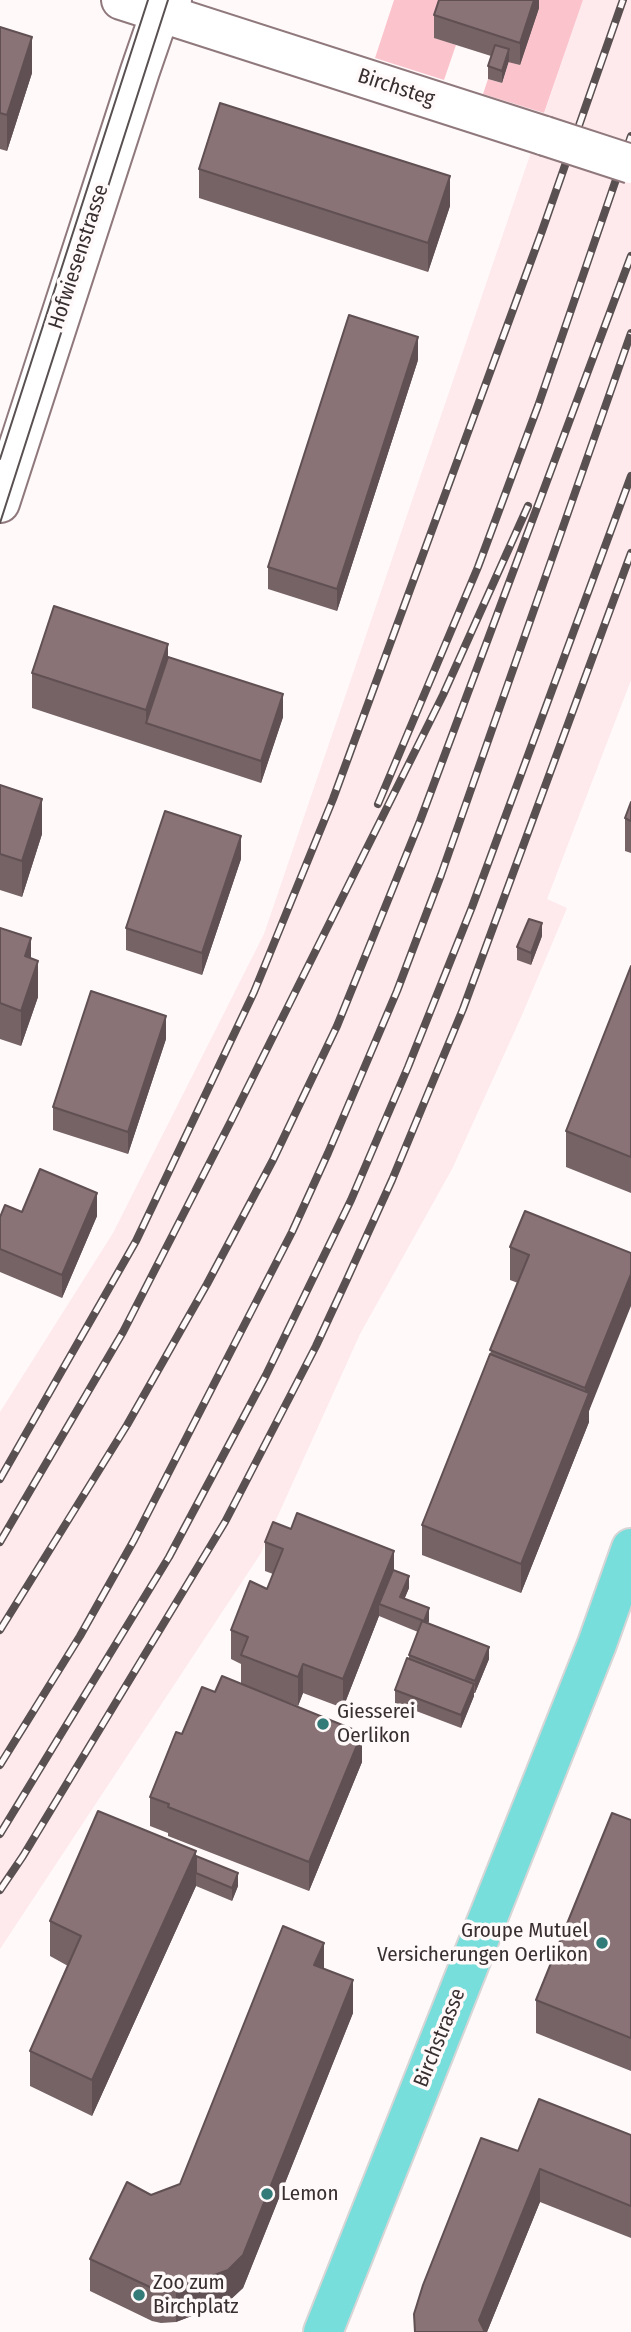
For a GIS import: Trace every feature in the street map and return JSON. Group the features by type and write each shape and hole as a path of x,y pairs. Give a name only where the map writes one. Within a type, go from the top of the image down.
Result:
{"main road":[{"name":"Birchstrasse","path":"323,2332 592,1656 631,1548"}],"street":[{"name":"Birchsteg","path":"121,0 163,4 631,164"},
{"name":"Hofwiesenstrasse","path":"0,503 91,217 163,4"}],"shaded area":[{"path":"394,0 446,0 434,37 456,45 444,80 375,58"},
{"path":"513,0 583,0 544,113 483,94 488,79 502,83 509,61 520,65 538,8"},
{"path":"583,0 631,0 631,680 547,899 567,908 452,1169 360,1334 261,1553 0,1949 0,1412 113,1233 264,934"}],"building":[{"path":"439,0 534,0 520,43 434,15"},
{"path":"0,27 32,37 7,115 0,113"},
{"path":"495,45 509,49 502,71 488,66"},
{"path":"220,103 450,176 428,243 199,169"},
{"path":"349,315 418,337 337,589 268,567"},
{"path":"54,606 168,644 146,710 32,673"},
{"path":"168,657 283,694 261,761 146,723"},
{"path":"0,785 42,799 22,861 0,854"},
{"path":"631,802 631,821 625,818"},
{"path":"165,811 241,836 202,953 126,928"},
{"path":"529,919 542,923 531,953 517,947"},
{"path":"0,928 31,938 25,956 38,961 21,1011 0,1003"},
{"path":"631,966 631,1157 566,1131"},
{"path":"91,991 166,1016 128,1132 53,1107"},
{"path":"40,1169 97,1193 62,1275 0,1249 0,1217 5,1205 22,1212"},
{"path":"525,1211 631,1253 631,1274 585,1388 490,1350 529,1255 510,1247"},
{"path":"490,1354 589,1393 521,1564 422,1525"},
{"path":"297,1513 394,1551 343,1679 303,1664 298,1677 241,1655 248,1637 231,1630 250,1581 267,1589 283,1549 265,1542 273,1522 291,1529"},
{"path":"393,1570 409,1576 400,1597 429,1608 424,1621 379,1604"},
{"path":"422,1621 489,1647 475,1681 409,1655"},
{"path":"407,1658 474,1684 461,1715 395,1690"},
{"path":"222,1676 362,1733 309,1862 168,1807 169,1804 150,1797 176,1732 182,1734 202,1687 215,1692"},
{"path":"98,1811 196,1851 92,2080 30,2051 81,1936 50,1921"},
{"name":"Groupe Mutuel Versicherungen Oerlikon","path":"612,1813 631,1820 631,2038 536,2000"},
{"path":"196,1856 238,1873 232,1888 196,1873"},
{"path":"283,1926 324,1943 314,1965 353,1980 243,2255 228,2270 176,2289 152,2288 90,2259 127,2182 151,2195 180,2184"},
{"path":"539,2099 631,2135 631,2206 540,2169 479,2320 485,2332 415,2332 414,2314 423,2285 481,2138 518,2151"}],"tram line":[{"path":"0,459 148,0"},
{"path":"0,523 168,0"}],"railway":[{"path":"0,1479 136,1241 254,992 333,799 542,231 623,0"},
{"path":"378,804 478,567 538,406 631,136"},
{"path":"0,1630 127,1425 207,1284 273,1160 337,1026 420,821 631,256"},
{"path":"0,1765 80,1636 134,1540 292,1232 328,1153 397,991 441,875 631,333"},
{"path":"0,1834 169,1557 266,1375 351,1200 472,907 631,476"},
{"path":"0,1542 123,1332 231,1121 443,695 528,506"},
{"path":"0,1890 225,1522 316,1346 392,1180 463,1009 631,553"}],"place":[{"name":"Giesserei Oerlikon","path":"323,1724"},
{"name":"Groupe Mutuel Versicherungen Oerlikon","path":"602,1943"},
{"name":"Lemon","path":"267,2194"},
{"name":"Zoo zum Birchplatz","path":"139,2295"}]}
